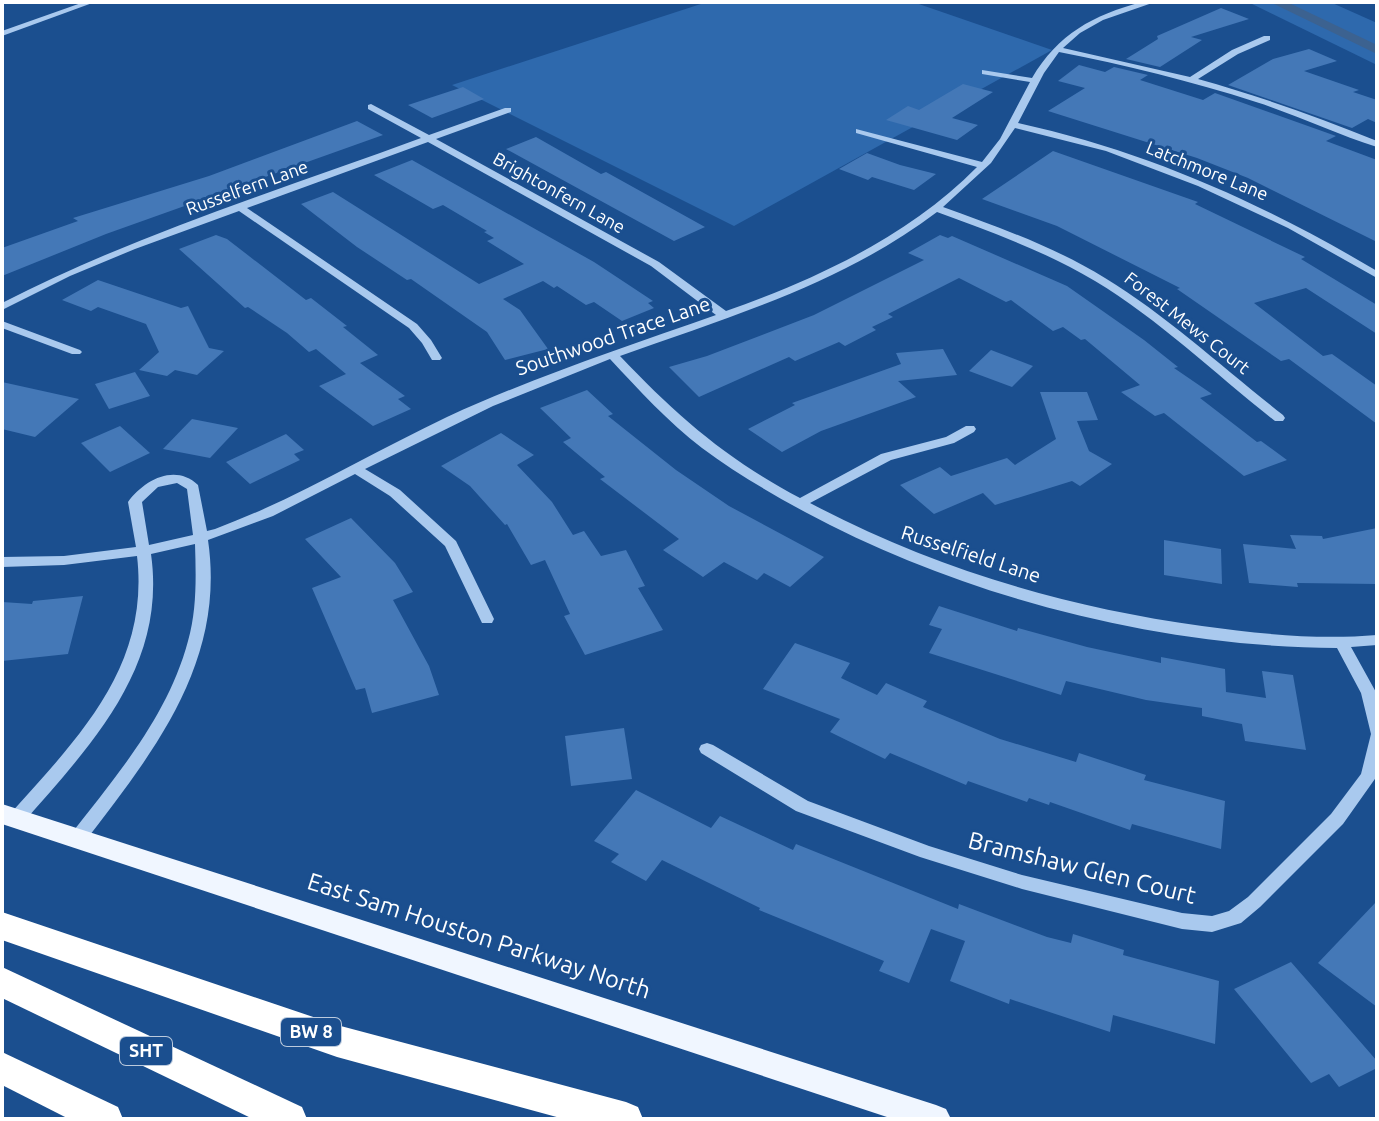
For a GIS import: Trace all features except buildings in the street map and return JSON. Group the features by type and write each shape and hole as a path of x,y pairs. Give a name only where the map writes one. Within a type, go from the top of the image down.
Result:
{"highway":[{"name":"BW 8","path":"2,926 337,1041 626,1119"},
{"name":"SHT","path":"2,982 290,1119"},
{"path":"2,1068 106,1119"}],"main road":[{"name":"East Sam Houston Parkway North","path":"9,817 936,1119"}],"street":[{"path":"2,34 91,2"},
{"name":"Southwood Trace Lane","path":"2,562 64,560 141,551 247,522 463,414 612,355 726,317 841,267 935,208 982,165 1013,125 1056,49 1105,17 1151,2"},
{"path":"1191,80 1235,52 1267,38"},
{"path":"1056,49 1191,80 1309,117 1377,144"},
{"path":"985,72 1036,81"},
{"name":"Brightonfern Lane","path":"371,107 655,264 726,317"},
{"name":"Russelfern Lane","path":"2,307 86,265 508,110"},
{"name":"Latchmore Lane","path":"1013,125 1121,154 1208,187 1302,231 1377,275"},
{"path":"859,131 982,165"},
{"path":"239,207 413,326 436,358"},
{"name":"Forest Mews Court","path":"935,208 1017,239 1112,287 1279,418"},
{"path":"2,324 76,352"},
{"name":"Russelfield Lane","path":"612,355 689,432 740,468 800,503 900,552 970,577 1095,613 1165,628 1342,644 1377,640"},
{"path":"800,503 886,457 950,440 970,429"},
{"path":"355,468 395,493 451,544 487,619"},
{"path":"9,817 100,719 123,682 145,613 135,502 150,485 163,480 189,483 193,488 203,536 204,591 191,666 172,708 143,753 77,839"},
{"path":"1342,644 1366,684 1377,731"},
{"name":"Bramshaw Glen Court","path":"707,749 802,806 926,852 1022,882 1182,921 1212,924 1235,917 1254,902 1337,819 1369,776 1377,738"}],"shaded area":[{"path":"707,2 913,2 1052,50 734,226 452,85"},
{"path":"1248,2 1330,2 1377,23 1377,65"}],"waterway":[{"path":"1277,2 1377,50"}]}
